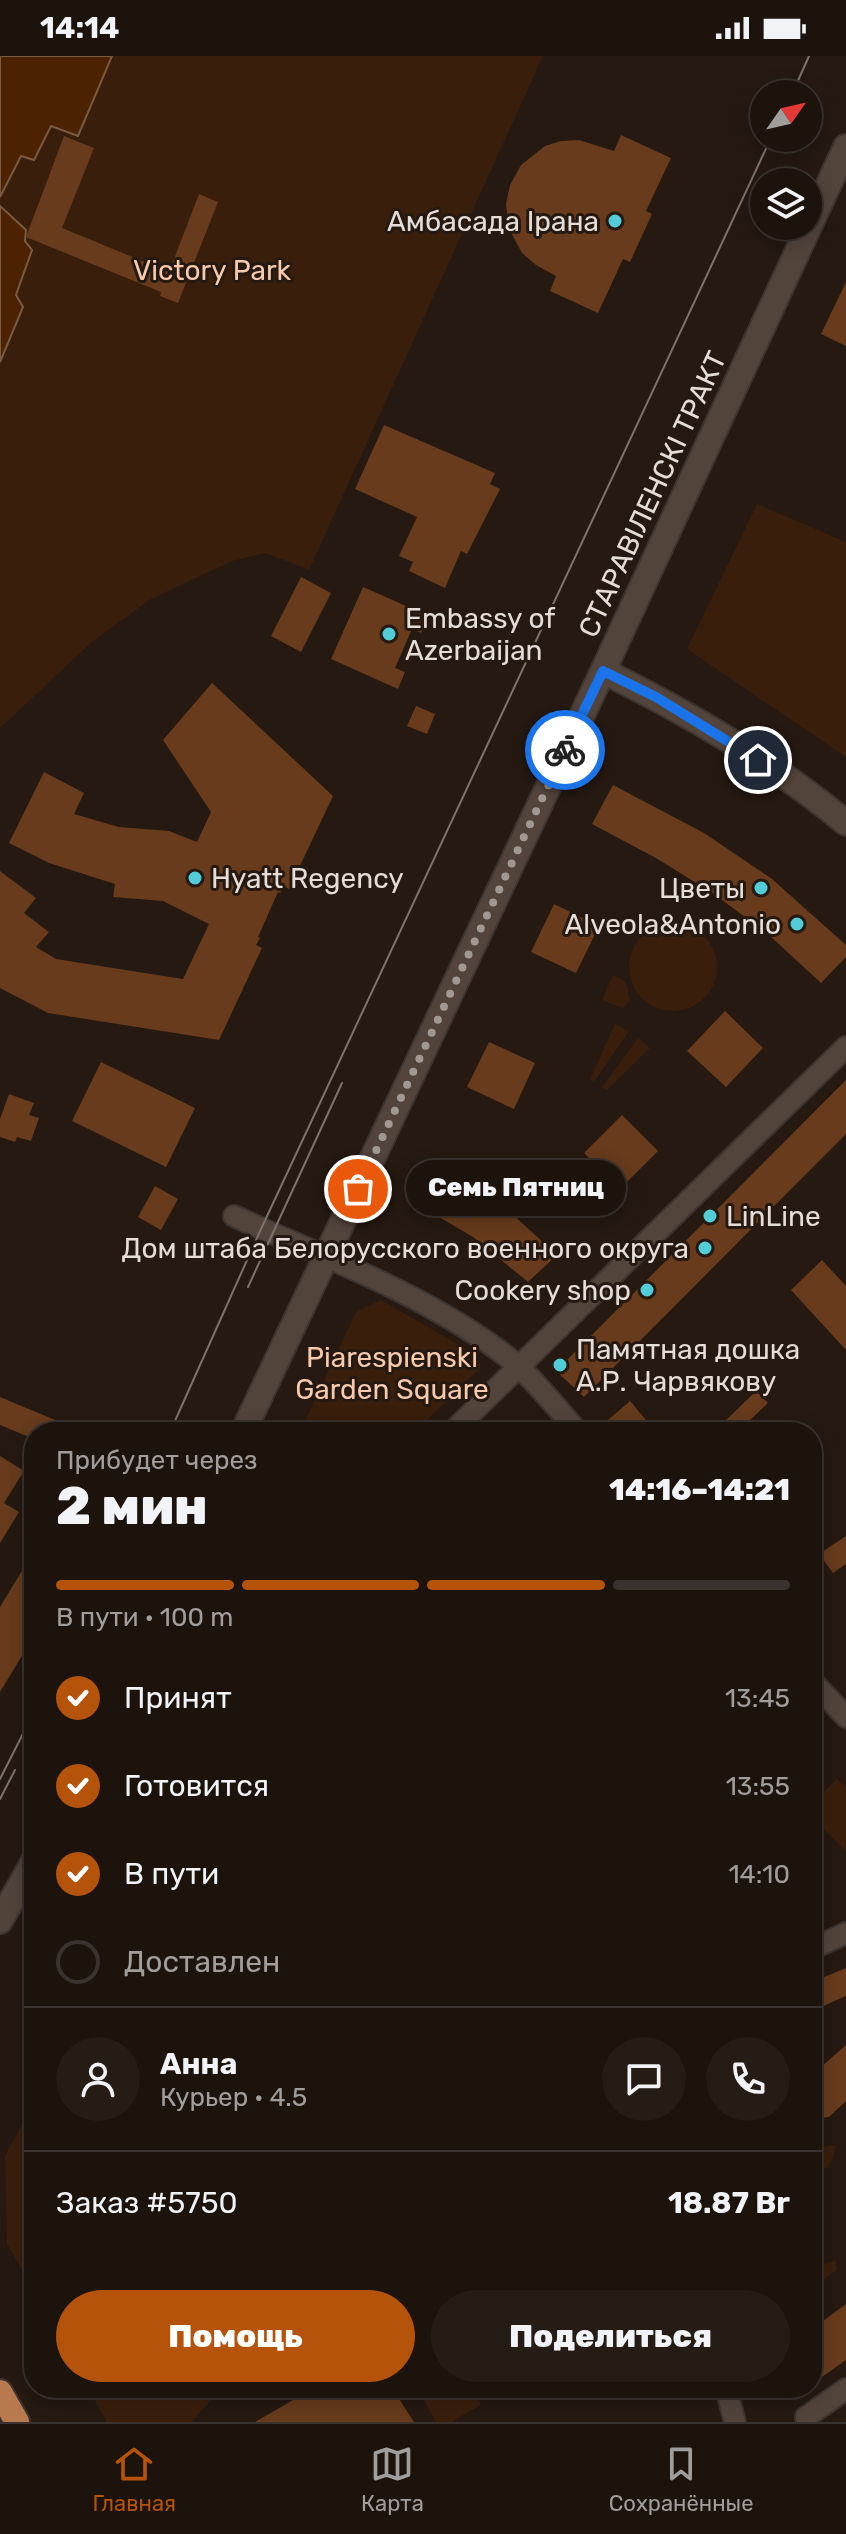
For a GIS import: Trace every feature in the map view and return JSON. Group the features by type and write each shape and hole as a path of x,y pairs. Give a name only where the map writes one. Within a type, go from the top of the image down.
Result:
{"main road":[{"name":"СТАРАВІЛЕНСКІ ТРАКТ","path":"248,1422 603,671 846,147"},
{"path":"603,671 656,697 808,791 846,823"},
{"path":"0,1921 24,1879"},
{"path":"0,2392 17,2422"}],"street":[{"path":"462,1422 846,1047"},
{"path":"234,1216 429,1306 499,1350 569,1422"},
{"path":"822,1692 846,1717"},
{"path":"822,1944 846,1933"},
{"path":"806,2417 846,2389"},
{"path":"729,2398 735,2422"}],"green space":[{"name":"Victory Park","path":"0,56 543,56 309,570 266,553 232,561 151,599 93,641 0,728"},
{"path":"757,504 846,542 846,757 687,649"},
{"path":"664,923 682,923 698,930 710,942 717,958 717,976 710,992 698,1004 682,1011 664,1011 648,1004 636,992 629,976 629,958 636,942 648,930"},
{"path":"613,975 626,982 630,1000 623,1008 602,1000"},
{"path":"615,1024 629,1031 594,1082 590,1079"},
{"path":"638,1038 650,1048 607,1090 602,1087"},
{"name":"Piarespienski Garden Square","path":"381,1300 477,1355 481,1367 425,1422 305,1422 356,1312"},
{"path":"837,1779 846,1788 846,1851 822,1828 822,1794"},
{"path":"24,2121 24,2274 7,2244 5,2156"},
{"path":"835,2145 830,2164 822,2169 822,2147"},
{"path":"835,2260 837,2270 822,2280 822,2265"},
{"path":"94,2398 212,2398 192,2422 107,2422"},
{"path":"430,2398 477,2398 481,2405 451,2422 436,2422 424,2401"}],"shaded area":[{"path":"0,56 112,56 78,136 51,126 34,160 21,156 0,197"},
{"path":"0,206 26,230 25,241 32,250 16,295 23,307 0,362"}],"building":[{"path":"621,135 671,158 646,211 652,214 630,262 623,259 598,313 550,291 556,276 522,253 509,229 506,204 510,185 521,165 545,146 579,140 614,151"},
{"path":"64,136 94,148 62,228 169,272 199,194 218,202 178,303 160,296 161,292 26,237"},
{"path":"846,282 846,346 821,334"},
{"path":"384,425 495,473 490,484 500,489 467,554 461,551 445,588 409,571 413,562 399,556 417,517 355,489"},
{"path":"301,577 331,593 301,652 271,636"},
{"path":"363,587 429,616 421,633 412,629 395,668 405,672 398,689 331,659"},
{"name":"Hyatt Regency","path":"212,683 333,796 289,889 284,886 278,892 258,937 256,945 262,948 219,1040 48,1013 0,988 0,871 36,898 24,913 49,932 36,947 56,959 183,979 209,924 163,901 113,897 115,884 49,863 9,843 44,772 84,793 74,814 119,827 169,831 197,842 211,812 163,740"},
{"path":"416,706 435,714 427,734 407,726"},
{"path":"613,785 704,833 772,879 846,945 846,957 821,983 769,935 714,894 592,824"},
{"path":"554,904 599,926 576,973 531,952"},
{"path":"725,1011 763,1048 726,1087 687,1051"},
{"path":"489,1042 535,1063 514,1109 467,1087"},
{"path":"101,1062 195,1108 166,1167 72,1121"},
{"name":"Дом штаба Белорусского военного округа","path":"846,1080 846,1134 584,1397 556,1371"},
{"path":"9,1094 34,1103 29,1115 39,1118 31,1141 17,1137 15,1142 0,1137 0,1119"},
{"path":"622,1115 658,1151 620,1189 584,1153"},
{"path":"433,1168 499,1202 557,1255 528,1282 473,1237 417,1204"},
{"path":"155,1186 178,1199 161,1230 138,1217"},
{"path":"822,1260 846,1286 846,1350 791,1290"},
{"path":"756,1391 768,1403 748,1422 724,1422"},
{"path":"0,1397 60,1422 24,1422 24,1435 0,1425"},
{"path":"630,1401 648,1422 610,1422 608,1420"},
{"path":"0,1456 24,1471 4,1503 19,1512 0,1543"},
{"path":"846,1536 846,1564 833,1573 822,1558 822,1552"},
{"path":"24,1567 24,1652 0,1692 0,1607"},
{"path":"846,1968 846,1996 822,2007 822,1978"},
{"path":"846,2045 846,2101 829,2117 822,2118 822,2066"},
{"path":"846,2304 846,2360 822,2377 822,2322"},
{"path":"297,2398 401,2398 414,2422 255,2422"}],"tram line":[{"path":"798,80 809,56"},
{"path":"174,1422 261,1229 764,152"},
{"path":"248,1287 342,1083"},
{"path":"0,1779 24,1732"},
{"path":"0,1799 15,1770"}],"way so far":[{"path":"358,1189 565,750"}],"place":[{"name":"Амбасада Ірана","path":"615,221"},
{"name":"Embassy of Azerbaijan","path":"389,634"},
{"name":"Hyatt Regency","path":"195,878"},
{"name":"Цветы","path":"761,888"},
{"name":"Alveola&Antonio","path":"797,924"},
{"name":"Семь Пятниц","path":"358,1189"},
{"name":"LinLine","path":"710,1216"},
{"name":"Дом штаба Белорусского военного округа","path":"705,1248"},
{"name":"Cookery shop","path":"647,1290"},
{"name":"Памятная дошка А.Р. Чарвякову","path":"560,1365"}],"route":[{"path":"565,750 603,671 656,697 758,760"}]}
